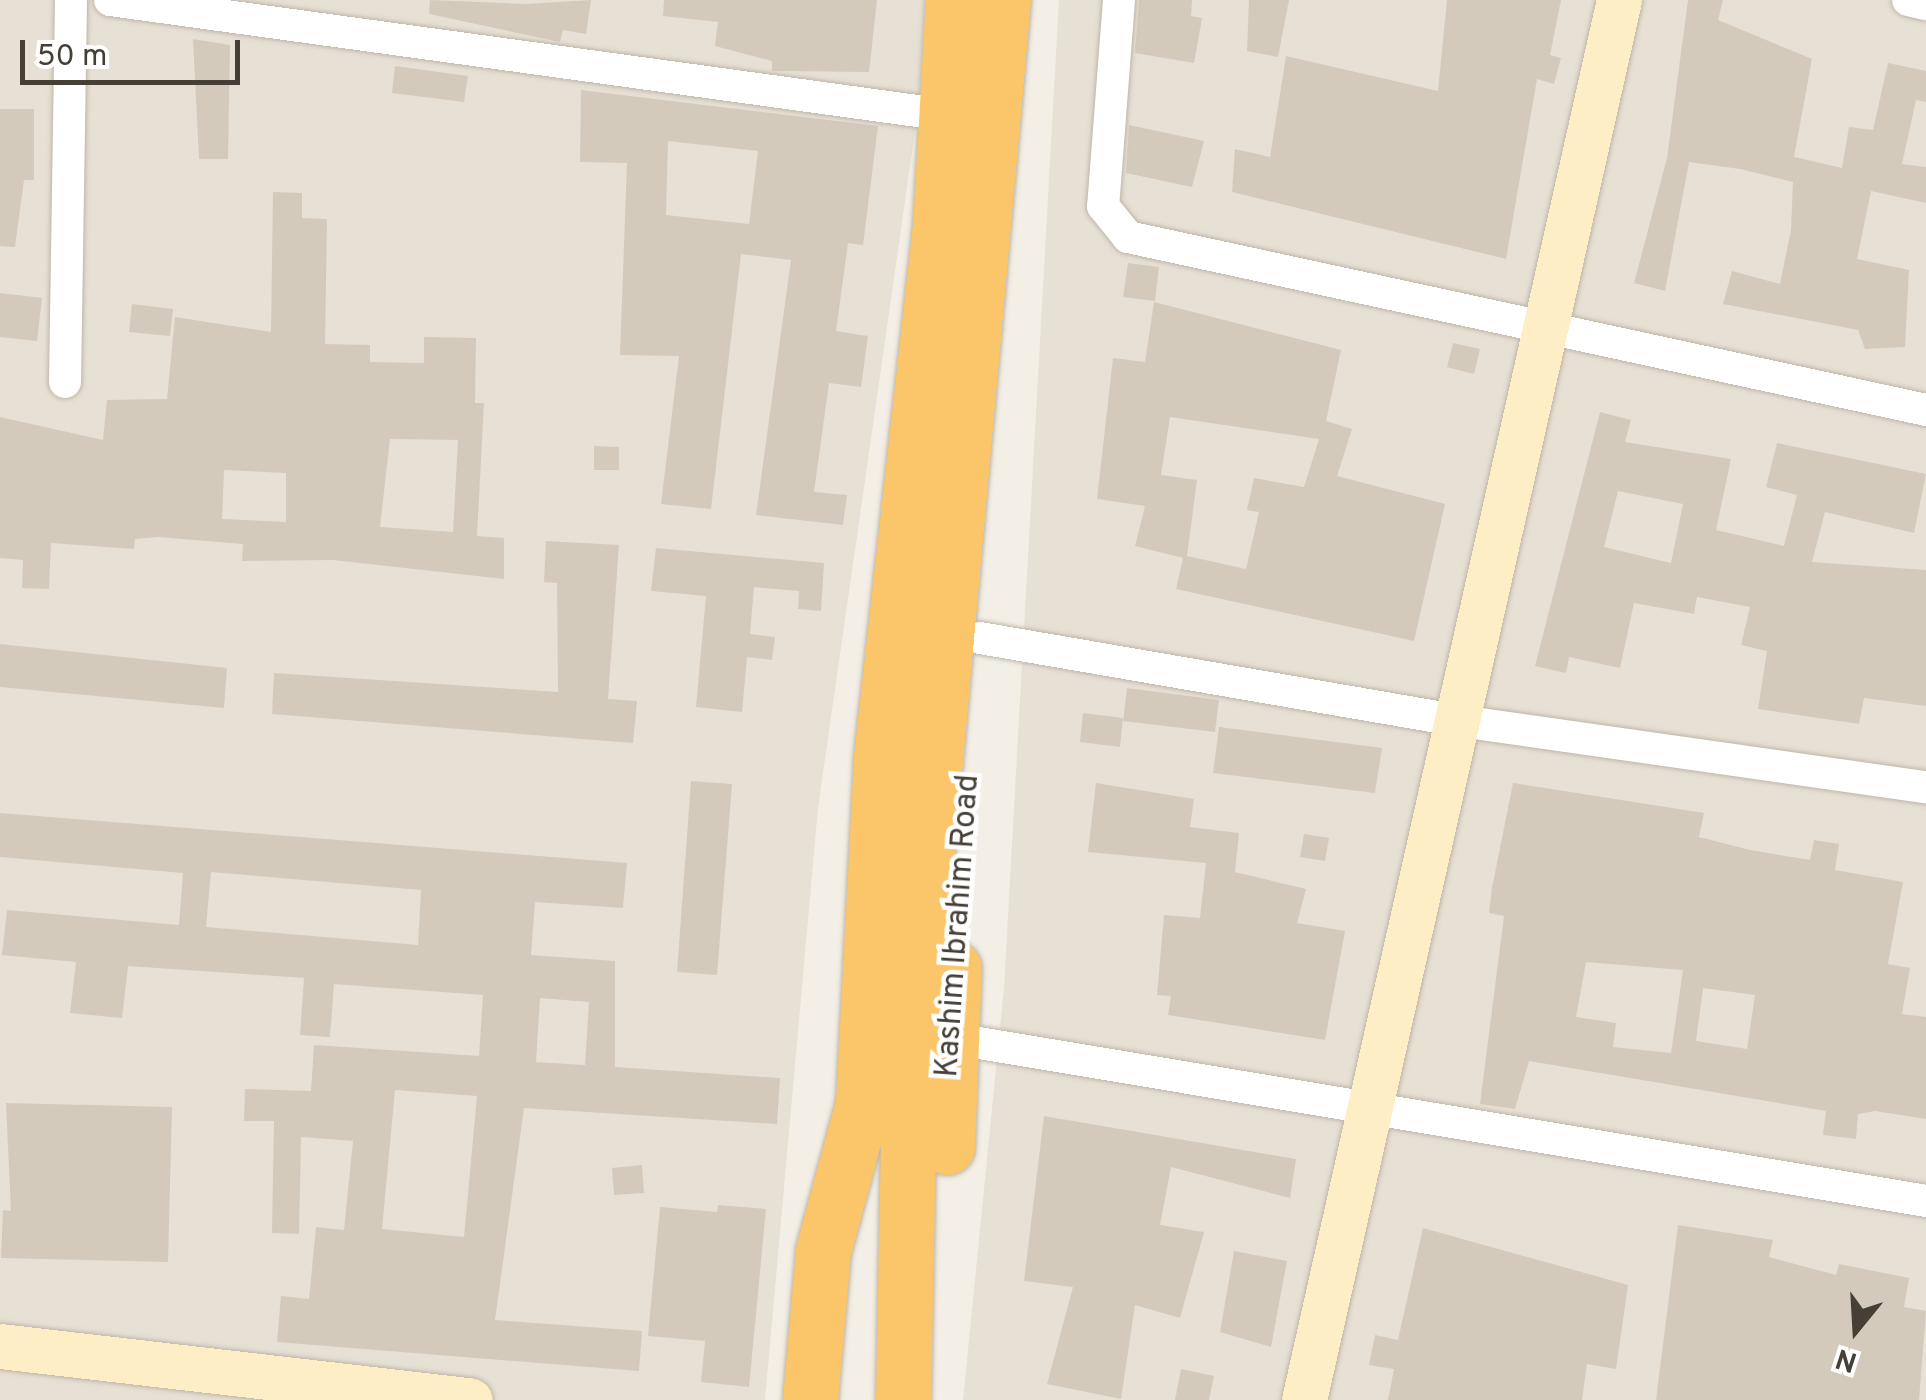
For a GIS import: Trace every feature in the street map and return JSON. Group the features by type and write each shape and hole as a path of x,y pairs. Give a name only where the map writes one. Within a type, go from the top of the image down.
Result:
{"highway":[{"path":"848,1400 881,758 946,115 953,0"},
{"path":"903,1400 910,1040 967,454 1003,0"},
{"name":"Kashim Ibrahim Road","path":"941,1400 949,1038 980,638 967,454"},
{"path":"810,1400 823,1251 863,1104"}],"main road":[{"path":"1304,1400 1553,326 1620,0"},
{"path":"0,1346 470,1400"}],"street":[{"path":"65,382 70,0"},
{"path":"110,0 946,115"},
{"path":"1119,0 1103,206 1128,237 1553,326 1926,410"},
{"path":"1908,0 1926,4"},
{"path":"980,638 1460,721 1926,787"},
{"path":"949,1038 1926,1201"}],"shaded area":[{"path":"0,0 925,0 918,111 818,808 765,1400 0,1400"},
{"path":"1059,0 1926,0 1926,1400 963,1400 1004,988"}],"building":[{"path":"430,0 526,4 591,0 586,34 563,30 560,42 429,14"},
{"path":"664,0 877,0 869,72 772,71 772,61 715,46 718,22 663,16"},
{"path":"1139,0 1192,0 1191,16 1202,18 1194,63 1135,53"},
{"path":"1249,0 1289,0 1278,57 1247,51"},
{"path":"1447,0 1561,0 1550,55 1561,58 1554,84 1537,79 1506,259 1232,192 1235,149 1270,157 1286,56 1438,91"},
{"path":"1688,0 1723,0 1718,20 1812,59 1794,157 1842,168 1849,127 1873,130 1888,63 1926,71 1926,102 1916,100 1902,164 1926,167 1926,203 1871,191 1857,259 1909,270 1905,347 1865,349 1858,330 1723,304 1732,271 1780,284 1791,230 1793,182 1740,169 1689,162 1665,291 1634,283 1667,158"},
{"path":"193,39 230,45 228,159 199,159"},
{"path":"395,66 468,76 464,102 392,93"},
{"path":"581,90 878,126 863,245 848,243 836,331 868,336 861,387 829,383 814,492 847,495 843,525 756,515 791,260 741,254 711,509 661,504 679,356 620,355 627,163 580,162","holes":["668,141 758,151 749,224 666,215"]},
{"path":"0,109 34,109 34,180 24,180 15,247 0,246"},
{"path":"1129,125 1204,141 1192,187 1126,173"},
{"path":"273,192 302,193 302,218 327,219 325,344 370,345 370,362 424,363 424,337 476,338 475,403 484,403 477,536 504,538 504,579 333,560 242,561 243,544 158,537 135,539 134,549 51,543 49,589 22,588 23,560 0,558 0,417 103,440 107,400 167,399 175,317 271,332","holes":["390,439 458,440 453,532 380,527","224,470 286,473 286,522 222,519"]},
{"path":"1128,263 1159,267 1155,301 1123,297"},
{"path":"0,293 42,298 37,341 0,337"},
{"path":"1154,302 1341,350 1326,421 1352,429 1337,476 1445,504 1414,641 1176,589 1183,558 1135,546 1145,506 1097,499 1113,358 1145,362","holes":["1170,417 1319,439 1304,487 1254,478 1247,510 1259,512 1246,569 1187,556 1197,480 1161,475"]},
{"path":"132,304 173,309 170,336 129,332"},
{"path":"1453,343 1480,349 1474,374 1447,367"},
{"path":"1600,412 1631,420 1625,442 1731,459 1716,530 1784,546 1797,495 1766,487 1777,443 1926,474 1914,533 1825,512 1812,562 1926,570 1926,706 1864,698 1859,724 1758,709 1767,651 1741,645 1750,607 1697,597 1694,614 1634,603 1620,668 1569,657 1566,673 1535,666","holes":["1618,491 1683,504 1671,563 1604,547"]},
{"path":"594,446 619,447 619,470 594,470"},
{"path":"546,541 619,545 608,699 637,701 633,743 272,714 274,673 558,692 557,583 544,582"},
{"path":"656,548 824,563 821,611 798,609 799,591 754,587 750,634 775,637 772,660 747,657 742,712 696,707 706,596 651,591"},
{"path":"0,644 227,668 224,708 0,687"},
{"path":"1127,688 1219,700 1215,732 1123,721"},
{"path":"1083,713 1123,718 1120,747 1080,742"},
{"path":"1219,727 1382,748 1375,793 1213,773"},
{"path":"691,781 732,784 717,975 677,972"},
{"path":"1096,783 1194,799 1190,827 1239,833 1235,872 1306,889 1297,923 1345,931 1325,1040 1168,1015 1171,996 1157,995 1164,915 1200,918 1206,863 1088,852"},
{"path":"1513,783 1704,813 1699,837 1750,850 1810,860 1814,840 1839,844 1835,870 1903,882 1888,964 1910,968 1902,1014 1926,1017 1926,1119 1875,1111 1858,1114 1856,1139 1823,1135 1826,1111 1529,1061 1515,1109 1480,1104 1504,916 1489,913","holes":["1586,962 1683,970 1671,1053 1613,1047 1616,1023 1576,1017","1703,988 1755,995 1747,1049 1696,1041"]},
{"path":"0,813 627,863 623,908 535,902 531,955 615,961 615,1067 780,1078 777,1124 524,1108 495,1320 642,1331 639,1371 277,1342 281,1296 309,1299 316,1227 344,1230 353,1141 301,1137 299,1234 272,1233 274,1121 244,1121 245,1089 311,1091 314,1045 479,1056 483,995 334,984 330,1037 300,1035 304,978 128,966 122,1018 70,1013 76,962 2,955 7,910 179,925 183,873 0,857","holes":["211,872 421,890 418,945 206,927","540,998 589,1002 585,1065 536,1062","395,1090 477,1096 464,1237 382,1229"]},
{"path":"1304,834 1329,838 1325,861 1300,857"},
{"path":"6,1103 172,1107 168,1262 1,1258 3,1210 11,1211"},
{"path":"1044,1116 1296,1159 1290,1198 1171,1167 1160,1225 1204,1232 1180,1318 1135,1305 1121,1399 1047,1384 1073,1287 1024,1281"},
{"path":"642,1165 644,1193 614,1195 612,1168"},
{"path":"718,1205 766,1209 749,1387 701,1382 705,1341 648,1336 660,1207 717,1212"},
{"path":"1678,1225 1773,1240 1769,1257 1836,1275 1839,1264 1909,1278 1904,1307 1926,1311 1919,1400 1656,1400"},
{"path":"1423,1228 1628,1285 1616,1369 1587,1364 1582,1400 1388,1400 1394,1369 1369,1365 1375,1335 1398,1340"},
{"path":"1234,1251 1287,1261 1271,1347 1220,1332"},
{"path":"1181,1369 1214,1376 1209,1400 1175,1400"}]}
